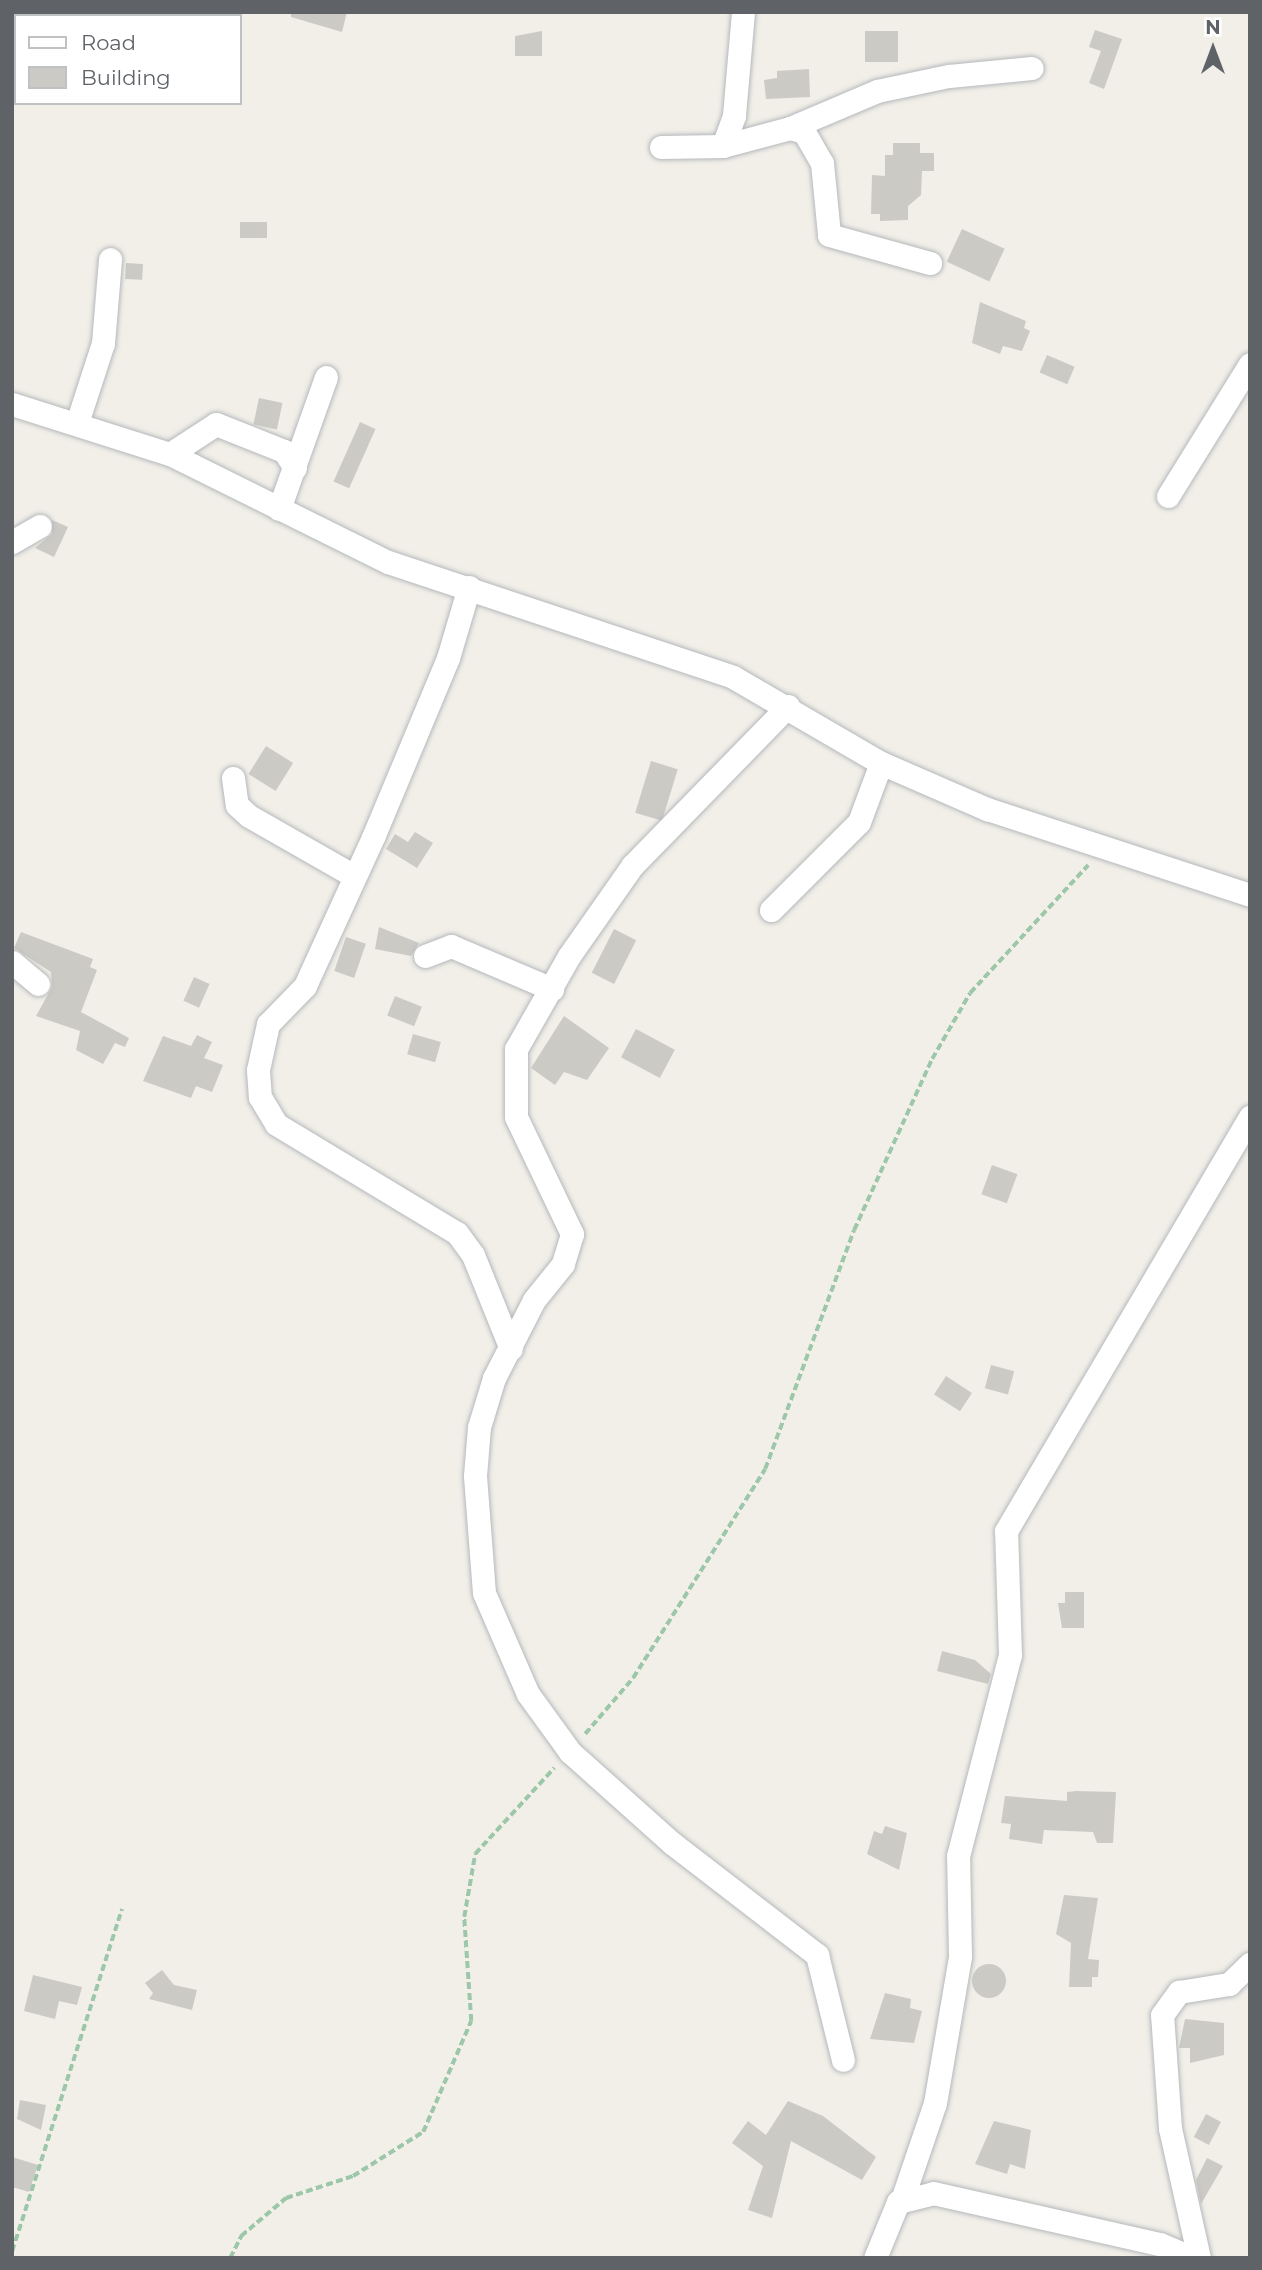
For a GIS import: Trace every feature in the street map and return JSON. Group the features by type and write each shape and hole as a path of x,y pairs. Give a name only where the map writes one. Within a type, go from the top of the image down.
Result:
{"street":[{"path":"723,146 734,115 743,12"},
{"path":"661,147 723,146 790,128 877,91 949,76 1032,68"},
{"path":"790,128 814,144 822,163 829,235 930,263"},
{"path":"77,423 103,343 110,259"},
{"path":"1168,496 1250,364"},
{"path":"279,509 326,377"},
{"path":"12,404 170,454 388,562 688,658 788,706 881,763 987,809 1102,842 1250,895"},
{"path":"170,454 216,424 284,452 295,468"},
{"path":"12,542 40,526"},
{"path":"469,587 448,658 306,986 268,1024 260,1047 260,1097 276,1124 457,1233 473,1255 511,1349"},
{"path":"788,706 632,866 516,1049 513,1091 526,1146 572,1234 563,1264 534,1300 494,1378 476,1444 484,1593 528,1694 570,1752 673,1844 817,1955 843,2060"},
{"path":"771,910 859,822 881,763"},
{"path":"233,778 237,805 249,816 354,876"},
{"path":"425,956 451,946 552,989"},
{"path":"12,962 38,984"},
{"path":"875,2258 903,2197 935,2102 960,1956 958,1856 1010,1655 1006,1531 1250,1117"},
{"path":"1199,2258 1170,2128 1162,2015 1179,1992 1228,1984 1250,1964"},
{"path":"903,2197 967,2198 1193,2258"}],"path":[{"path":"230,2258 241,2236 286,2198 353,2176 423,2132 471,2021 464,1917 475,1854 570,1752 633,1678 765,1469 855,1230 932,1059 970,993 1056,904 1102,842"},
{"path":"12,2251 122,1909"}],"building":[{"path":"291,12 347,12 342,32 291,17"},
{"path":"1095,30 1122,39 1104,89 1089,83 1101,51 1089,47"},
{"path":"542,31 542,56 515,56 515,36"},
{"path":"865,31 898,31 898,62 865,62"},
{"path":"809,69 810,97 766,99 764,80 777,78 777,71"},
{"path":"893,143 920,143 920,153 934,153 934,171 922,171 921,195 908,206 908,220 880,221 880,214 871,214 872,175 885,176 885,155 893,155"},
{"path":"240,222 267,222 267,238 240,238"},
{"path":"962,229 1005,249 989,281 947,262"},
{"path":"126,263 143,264 142,280 125,279"},
{"path":"980,302 1026,321 1024,328 1030,331 1022,351 1003,346 1000,354 972,343"},
{"path":"1047,355 1075,367 1067,384 1040,372"},
{"path":"259,398 282,403 277,429 253,424"},
{"path":"360,422 376,429 349,488 334,481"},
{"path":"52,520 68,527 54,557 35,548 52,534"},
{"path":"266,746 293,763 276,791 249,774"},
{"path":"651,761 678,769 662,821 635,813"},
{"path":"415,832 433,843 417,868 386,849 395,834 408,842"},
{"path":"379,927 419,943 411,956 375,949"},
{"path":"614,929 636,940 614,984 592,973"},
{"path":"21,932 93,959 90,967 97,970 81,1012 129,1038 125,1047 115,1043 103,1064 76,1050 80,1031 36,1016 52,987 51,972 14,948"},
{"path":"346,937 366,944 354,978 334,971"},
{"path":"194,977 210,984 199,1008 183,1001"},
{"path":"395,996 422,1007 414,1026 387,1015"},
{"path":"564,1016 609,1048 587,1080 564,1072 555,1085 531,1068"},
{"path":"636,1029 675,1050 660,1078 621,1057"},
{"path":"413,1034 441,1042 435,1062 407,1054"},
{"path":"197,1035 212,1042 204,1058 223,1065 212,1092 196,1086 191,1098 143,1081 163,1036 191,1046"},
{"path":"992,1165 1017,1174 1007,1203 981,1194"},
{"path":"991,1365 1014,1371 1008,1394 985,1388"},
{"path":"946,1376 972,1393 960,1411 934,1394"},
{"path":"1065,1592 1084,1592 1084,1628 1062,1628 1058,1603 1065,1603"},
{"path":"942,1651 975,1660 991,1674 988,1684 937,1671"},
{"path":"1067,1792 1116,1792 1113,1843 1097,1843 1093,1832 1044,1830 1042,1844 1009,1839 1011,1824 1001,1823 1005,1796 1067,1801"},
{"path":"885,1826 907,1833 899,1870 867,1854 874,1831 882,1834"},
{"path":"1064,1895 1098,1898 1088,1959 1099,1960 1098,1977 1092,1977 1092,1987 1069,1987 1071,1943 1056,1934"},
{"path":"989,1964 1001,1969 1006,1981 1001,1993 989,1998 977,1993 972,1981 977,1969"},
{"path":"162,1970 174,1985 197,1990 192,2010 149,1999 153,1993 145,1983"},
{"path":"33,1975 82,1987 77,2005 59,2001 55,2019 24,2011"},
{"path":"885,1993 911,1999 910,2008 922,2011 914,2043 870,2039"},
{"path":"1185,2019 1224,2023 1224,2055 1190,2063 1190,2048 1179,2048"},
{"path":"20,2100 46,2105 41,2130 17,2119"},
{"path":"788,2101 823,2116 876,2157 862,2180 791,2141 772,2218 748,2210 763,2166 732,2143 748,2121 766,2135"},
{"path":"1206,2114 1221,2122 1209,2145 1194,2137"},
{"path":"994,2121 1031,2130 1025,2169 1010,2164 1007,2174 975,2164"},
{"path":"12,2157 38,2165 29,2192 12,2187"},
{"path":"1207,2158 1223,2166 1201,2204 1196,2180"}]}
